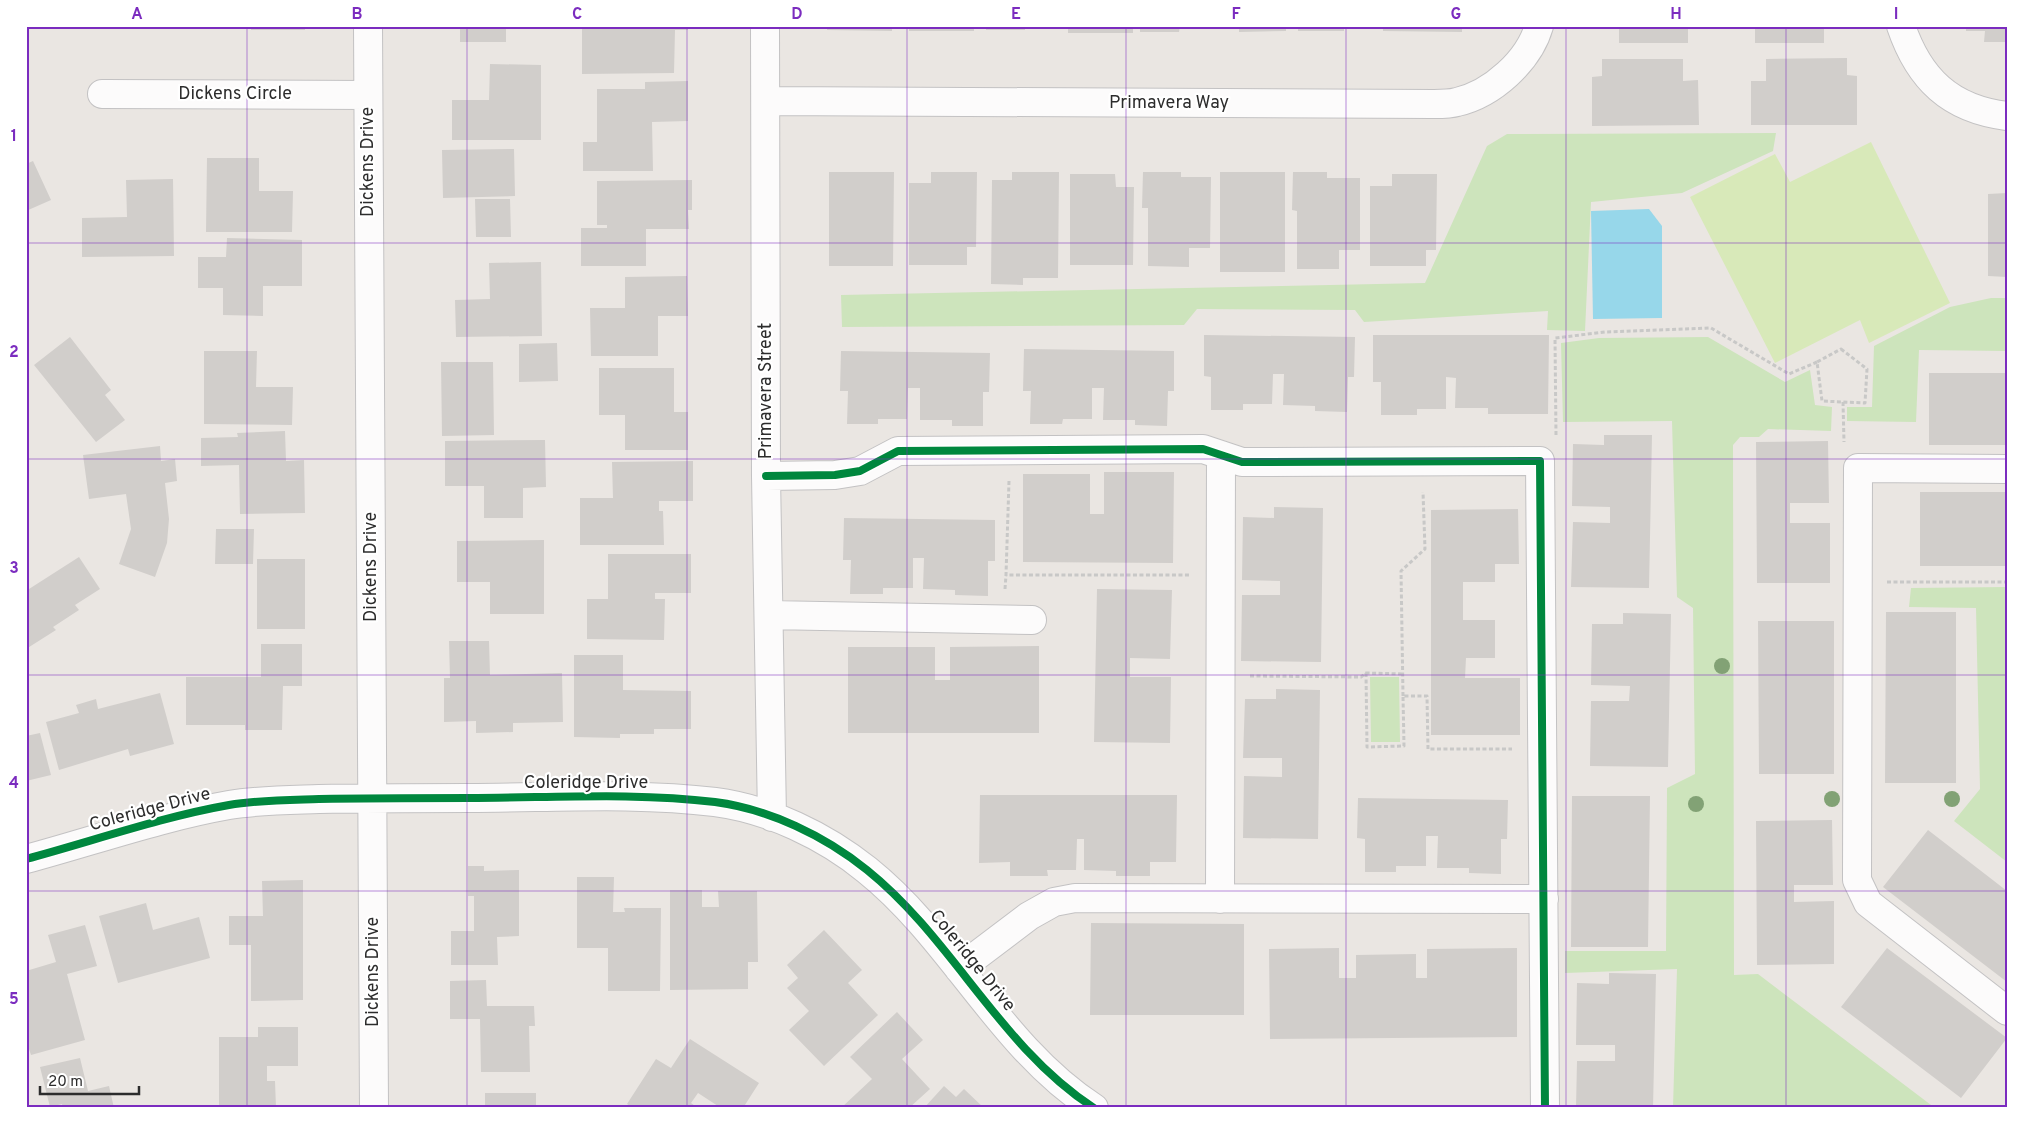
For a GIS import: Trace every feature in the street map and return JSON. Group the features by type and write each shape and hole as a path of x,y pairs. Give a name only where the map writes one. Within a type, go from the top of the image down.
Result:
{"street":[{"name":"Dickens Drive","path":"368,26 374,1108"},
{"name":"Primavera Street","path":"765,26 766,476 772,817"},
{"name":"Primavera Way","path":"766,101 1434,104 1458,102 1493,85 1511,70 1527,51 1539,26"},
{"path":"1902,26 1918,65 1948,96 1966,106 1989,114 2007,116"},
{"name":"Dickens Circle","path":"102,94 367,95"},
{"path":"766,476 835,474 860,470 898,451 1203,449 1242,462 1540,461 1545,1108"},
{"path":"1220,899 1221,455"},
{"path":"2007,469 1858,468 1857,880 1868,903 2007,1011"},
{"path":"769,615 1032,620"},
{"name":"Coleridge Drive","path":"26,859 230,805 273,801 372,798 638,798 717,802 772,817 821,838 867,869 909,908 1026,1049 1053,1076 1094,1108"},
{"path":"959,969 1029,916 1054,902 1075,898 1544,899"}],"path":[{"path":"1540,461 1556,440 1555,338 1605,332 1711,328 1789,374 1841,349 1867,369 1865,403 1822,401 1817,362"},
{"path":"1843,402 1844,449 1858,468"},
{"path":"1010,450 1006,574 1193,575"},
{"path":"1366,673 1367,746 1404,746 1401,571 1425,549 1423,462"},
{"path":"1858,582 2007,582"},
{"path":"1220,675 1361,677 1366,673 1403,674"},
{"path":"1403,696 1427,696 1428,749 1543,749"}],"green space":[{"path":"1776,133 1773,151 1682,193 1591,202 1585,331 1547,330 1548,311 1364,322 1355,310 1197,309 1184,325 842,327 841,295 1425,283 1487,146 1507,134"},
{"path":"1871,142 1950,303 1869,343 1860,320 1775,363 1690,197 1775,154 1790,182"},
{"path":"1991,298 2007,298 2007,351 1919,350 1916,422 1847,421 1847,407 1872,407 1874,346 1950,307"},
{"path":"1708,337 1785,382 1810,370 1815,405 1832,407 1831,431 1768,429 1759,437 1740,437 1733,445 1734,975 1758,974 1935,1108 1673,1108 1677,969 1565,973 1565,951 1666,951 1667,788 1695,774 1693,608 1677,597 1672,421 1563,422 1561,343 1599,338"},
{"path":"2007,587 2007,862 1954,821 1980,789 1976,608 1909,607 1911,588"},
{"path":"1370,677 1399,677 1400,742 1371,742"}],"water":[{"path":"1649,209 1662,226 1662,318 1593,319 1591,211"}],"building":[{"path":"251,26 305,26 305,30 251,30"},
{"path":"460,26 506,26 506,42 460,42"},
{"path":"582,26 688,26 688,30 675,30 674,73 582,74"},
{"path":"827,26 892,26 892,31 827,30"},
{"path":"909,26 974,26 974,31 909,31"},
{"path":"986,26 1025,26 1025,30 986,30"},
{"path":"1068,26 1133,26 1133,33 1068,33"},
{"path":"1140,26 1180,26 1179,32 1140,32"},
{"path":"1239,26 1286,26 1286,31 1239,32"},
{"path":"1298,26 1344,26 1344,31 1298,31"},
{"path":"1383,26 1462,26 1462,32 1383,31"},
{"path":"1619,26 1688,26 1688,43 1619,43"},
{"path":"1755,26 1824,26 1824,43 1755,43"},
{"path":"1966,26 2007,26 2007,42 1984,42 1985,31 1966,31"},
{"path":"1847,58 1847,75 1857,76 1857,125 1751,125 1751,81 1766,81 1766,59"},
{"path":"1602,59 1683,59 1683,81 1698,80 1699,125 1592,126 1592,77 1602,76"},
{"path":"490,64 541,65 541,140 452,140 452,100 489,100"},
{"path":"688,81 688,121 652,122 653,171 583,171 583,142 597,142 597,89 645,89 645,82"},
{"path":"514,149 515,196 443,198 442,150"},
{"path":"207,158 259,158 259,191 293,191 292,232 206,232"},
{"path":"33,161 51,200 26,211 26,164"},
{"path":"829,172 894,172 893,266 829,266"},
{"path":"931,172 977,172 976,247 967,247 967,265 909,265 909,183 931,183"},
{"path":"1012,172 1059,172 1058,278 1023,278 1023,285 991,284 992,180 1012,180"},
{"path":"1143,172 1181,172 1181,177 1211,177 1210,248 1189,248 1189,267 1148,266 1148,208 1142,208"},
{"path":"1220,172 1285,172 1285,272 1220,272"},
{"path":"1293,172 1327,172 1327,178 1360,178 1360,250 1339,250 1339,269 1297,269 1297,211 1292,210"},
{"path":"1070,174 1115,174 1116,187 1134,187 1133,265 1070,265"},
{"path":"1392,174 1437,174 1436,250 1426,250 1426,266 1370,266 1370,186 1392,186"},
{"path":"173,179 174,256 82,257 82,218 127,217 126,180"},
{"path":"692,180 692,210 688,210 689,229 646,229 646,266 581,266 581,228 607,228 607,225 597,225 597,181"},
{"path":"2007,193 2007,277 1988,276 1988,194"},
{"path":"475,199 510,199 511,237 476,237"},
{"path":"227,238 302,240 302,286 263,286 263,316 223,315 223,288 198,288 198,257 226,257"},
{"path":"541,262 542,336 456,337 455,300 490,299 489,263"},
{"path":"687,276 688,316 658,316 658,356 591,356 590,308 625,308 625,277"},
{"path":"1204,335 1355,337 1354,377 1348,377 1347,412 1315,411 1315,406 1283,405 1284,374 1273,374 1272,404 1243,404 1243,410 1211,410 1211,377 1204,376"},
{"path":"1373,335 1549,335 1548,414 1488,414 1488,408 1455,408 1456,378 1446,377 1446,409 1417,409 1417,415 1381,415 1381,382 1373,382"},
{"path":"70,337 111,390 105,395 125,420 96,442 34,365"},
{"path":"557,343 558,381 519,382 519,344"},
{"path":"1024,349 1174,351 1174,391 1168,391 1167,426 1135,425 1135,420 1103,420 1104,388 1092,388 1092,419 1063,419 1062,424 1030,424 1031,391 1023,391"},
{"path":"204,351 257,351 256,387 293,387 292,425 204,424"},
{"path":"841,351 990,353 989,392 983,392 983,426 952,426 952,420 920,420 920,388 908,388 907,419 878,419 878,424 847,424 848,391 840,391"},
{"path":"441,362 493,362 494,435 442,436"},
{"path":"599,368 674,368 674,412 688,412 688,450 625,450 625,415 599,415"},
{"path":"1929,373 2007,373 2007,445 1929,445"},
{"path":"285,431 286,461 304,460 305,513 240,514 239,465 201,466 201,438 238,437 237,433"},
{"path":"1604,435 1652,435 1649,588 1571,587 1573,522 1610,523 1610,507 1572,506 1573,444 1604,445"},
{"path":"545,440 546,487 523,488 523,518 484,518 484,486 445,486 445,441"},
{"path":"1828,441 1829,503 1790,503 1790,523 1830,523 1830,583 1757,583 1756,442"},
{"path":"160,446 161,461 175,459 177,481 165,483 169,519 167,543 155,577 119,564 131,529 126,494 89,499 83,455"},
{"path":"693,461 693,501 659,501 659,511 663,511 664,545 580,545 580,498 613,498 612,462"},
{"path":"1104,472 1174,472 1173,563 1023,562 1023,474 1090,474 1090,514 1104,514"},
{"path":"1920,492 2007,492 2007,566 1920,566"},
{"path":"1274,507 1323,508 1321,662 1241,661 1242,595 1280,595 1280,581 1242,580 1243,517 1274,518"},
{"path":"1518,509 1519,564 1495,564 1495,582 1463,582 1463,620 1495,620 1495,658 1466,658 1465,678 1520,678 1520,735 1431,735 1431,510"},
{"path":"844,518 995,520 995,561 988,561 988,596 955,595 955,590 923,589 924,558 913,558 913,588 883,588 883,594 850,594 851,560 843,560"},
{"path":"216,529 254,529 253,564 215,564"},
{"path":"544,540 544,614 490,614 490,582 457,582 457,541"},
{"path":"608,554 691,554 691,593 655,593 655,599 665,599 664,640 587,639 587,599 608,599"},
{"path":"79,557 100,589 75,605 79,610 53,627 56,630 26,649 26,587 29,589"},
{"path":"257,559 305,559 305,629 257,629"},
{"path":"1097,589 1172,590 1170,659 1130,658 1130,677 1171,677 1170,743 1094,742"},
{"path":"1886,612 1956,612 1956,783 1885,783"},
{"path":"1623,613 1671,614 1668,767 1590,766 1591,701 1629,701 1630,686 1591,685 1592,624 1623,624"},
{"path":"1758,621 1834,621 1834,774 1759,774"},
{"path":"449,641 489,641 490,675 562,673 563,722 513,723 513,732 476,733 476,721 444,722 444,678 450,678"},
{"path":"261,644 302,644 302,686 283,686 282,730 245,730 245,725 186,725 186,677 261,677"},
{"path":"1039,646 1039,733 848,733 848,647 935,647 935,680 950,680 950,647"},
{"path":"574,655 623,655 623,690 691,691 691,729 654,729 654,734 620,734 620,738 574,737"},
{"path":"1276,689 1320,690 1318,839 1243,838 1244,776 1282,777 1282,758 1243,758 1245,699 1276,699"},
{"path":"160,693 174,744 130,756 128,749 59,770 46,722 79,713 76,705 96,699 98,709"},
{"path":"40,733 51,775 26,781 26,736"},
{"path":"980,795 1177,795 1176,862 1150,862 1150,876 1116,876 1116,871 1084,870 1084,839 1077,839 1076,870 1047,870 1048,876 1010,876 1010,862 979,863"},
{"path":"1572,796 1650,796 1648,947 1571,947"},
{"path":"1358,798 1508,800 1507,839 1501,839 1501,874 1469,873 1469,868 1437,868 1438,836 1426,836 1426,866 1396,866 1396,872 1365,872 1365,839 1357,838"},
{"path":"1832,820 1833,885 1794,885 1794,902 1834,901 1834,964 1757,965 1756,821"},
{"path":"1928,830 2007,891 2007,982 1883,887"},
{"path":"468,866 484,866 484,871 519,870 519,936 497,937 498,965 451,965 451,931 474,931 474,896 468,896"},
{"path":"577,877 614,877 613,912 625,912 624,908 661,908 660,991 608,991 608,948 577,948"},
{"path":"303,880 303,1000 251,1001 251,945 229,945 229,916 263,916 262,881"},
{"path":"670,890 702,890 702,907 719,907 718,891 757,891 758,962 748,962 748,989 670,990"},
{"path":"146,903 153,930 199,917 210,958 118,983 99,916"},
{"path":"1091,923 1244,924 1244,1015 1090,1015"},
{"path":"85,925 97,966 67,974 85,1040 31,1055 26,1040 26,1009 28,1009 26,971 56,962 48,935"},
{"path":"824,930 862,970 848,983 878,1015 824,1066 789,1030 809,1011 787,988 798,978 787,965"},
{"path":"1339,948 1339,978 1356,978 1356,955 1416,954 1416,978 1427,978 1427,949 1517,948 1517,1037 1270,1039 1269,949"},
{"path":"1887,948 2007,1038 1961,1098 1841,1007"},
{"path":"1609,973 1656,974 1653,1108 1576,1108 1577,1061 1615,1061 1615,1045 1576,1045 1577,983 1609,984"},
{"path":"486,980 487,1006 534,1006 535,1026 529,1026 530,1072 481,1072 480,1019 450,1019 450,981"},
{"path":"897,1012 923,1040 902,1059 930,1089 909,1108 841,1108 872,1079 850,1057"},
{"path":"258,1027 298,1027 298,1066 267,1066 267,1081 275,1081 276,1108 219,1108 219,1037 258,1037"},
{"path":"690,1039 759,1083 743,1108 721,1108 698,1093 691,1103 698,1108 633,1108 627,1104 656,1059 671,1068"},
{"path":"80,1058 88,1091 109,1086 114,1108 63,1108 62,1104 50,1107 40,1067"},
{"path":"944,1086 956,1097 964,1089 984,1108 924,1108"},
{"path":"485,1093 536,1093 536,1108 485,1108"}],"cycle path":[{"path":"766,476 835,475 860,471 898,451 1203,449 1242,462 1540,461 1545,1108"},
{"path":"26,859 178,816 229,805 263,801 623,796 684,799 735,806 776,818 815,835 867,870 898,898 926,928 1031,1055 1061,1083 1094,1108"}]}
